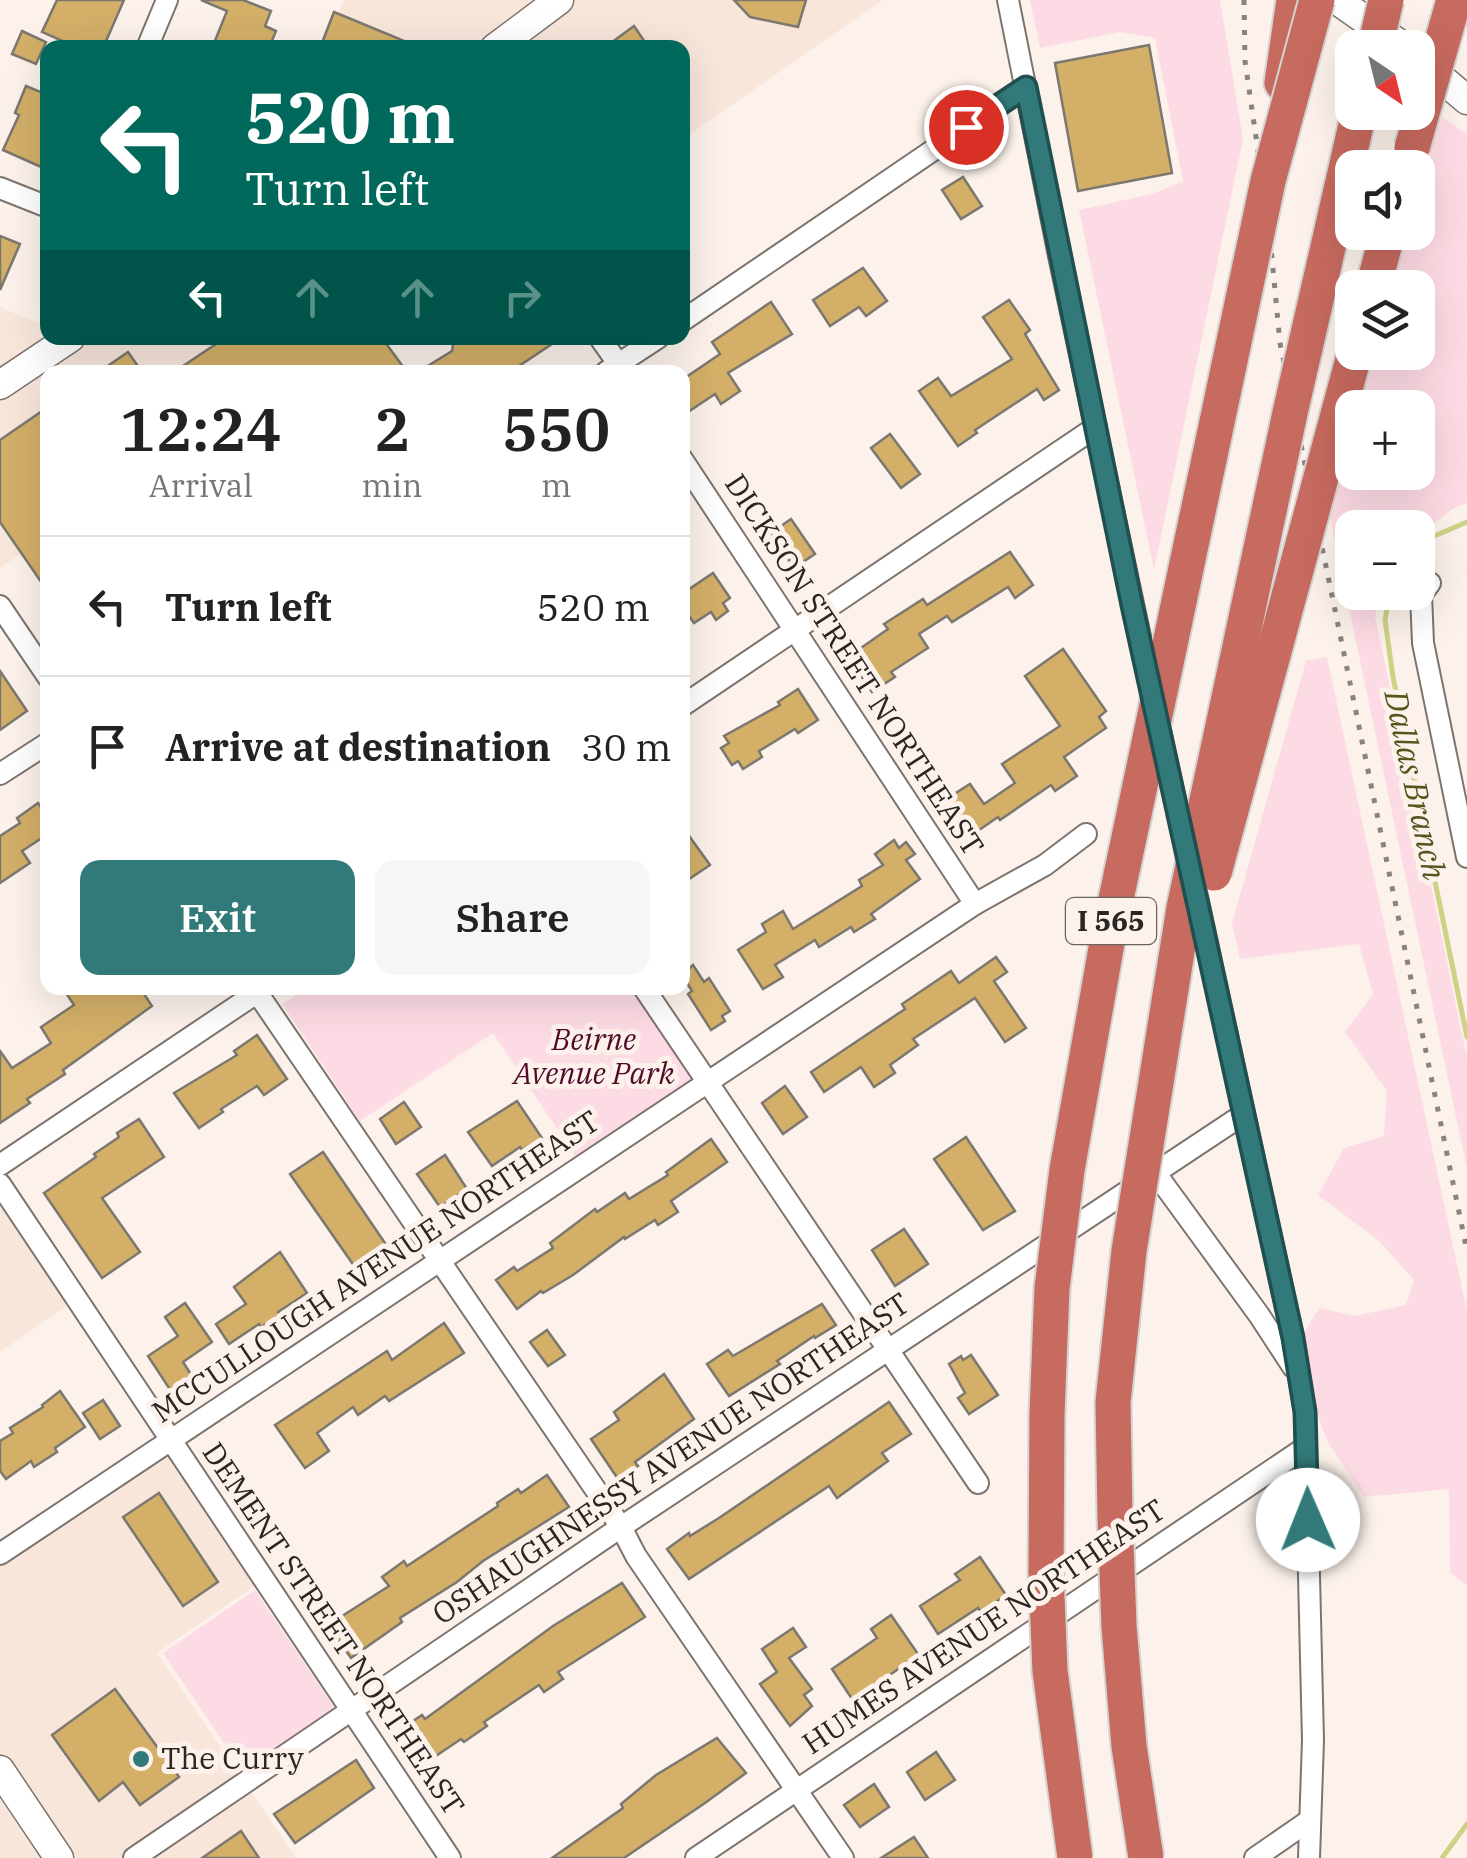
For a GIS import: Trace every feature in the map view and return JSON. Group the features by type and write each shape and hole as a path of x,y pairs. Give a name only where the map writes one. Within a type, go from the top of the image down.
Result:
{"highway":[{"path":"1268,181 1294,0"},
{"name":"I 565","path":"1075,1858 1050,1671 1046,1573 1046,1414 1052,1288 1067,1170 1108,937 1268,181 1317,0"},
{"path":"1379,30 1386,0"},
{"path":"1411,150 1454,0"},
{"path":"1412,150 1467,5"},
{"name":"I 565","path":"1146,1858 1129,1746 1118,1626 1113,1402 1129,1251 1184,908 1355,130"},
{"path":"1149,1111 1350,370"}],"main road":[{"path":"1337,0 1380,30"},
{"path":"506,40 557,4"},
{"path":"1435,73 1467,100"},
{"path":"0,385 60,345"},
{"path":"0,1770 59,1858"}],"street":[{"path":"151,40 167,0"},
{"path":"1008,0 1305,1412 1313,1740 1309,1858"},
{"path":"690,315 1026,87"},
{"path":"0,188 40,204"},
{"path":"623,365 649,345"},
{"path":"690,701 1096,427"},
{"name":"DICKSON STREET NORTHEAST","path":"690,471 975,904"},
{"path":"0,606 40,665"},
{"path":"1422,610 1423,642 1460,778 1467,857"},
{"path":"0,774 40,748"},
{"name":"MCCULLOUGH AVENUE NORTHEAST","path":"0,1554 975,904 1045,865 1086,834"},
{"path":"0,1165 250,995"},
{"path":"263,995 621,1527 636,1556 843,1858"},
{"path":"649,995 978,1483"},
{"name":"OSHAUGHNESSY AVENUE NORTHEAST","path":"134,1858 621,1527 1244,1114"},
{"path":"1154,1172 1259,1315 1299,1378"},
{"name":"DEMENT STREET NORTHEAST","path":"0,1184 450,1858"},
{"name":"HUMES AVENUE NORTHEAST","path":"696,1858 1306,1447"},
{"path":"1255,1858 1310,1820"}],"shaded area":[{"path":"344,0 883,0 690,134 690,40 327,40"},
{"path":"0,307 40,322 40,345 329,345 299,365 40,365 40,540 0,568"},
{"path":"0,1200 68,1305 0,1352"},
{"path":"170,1450 259,1583 157,1653 296,1858 0,1858 0,1564"}],"green space":[{"path":"1030,0 1220,0 1243,139 1154,570 1079,210 1152,194 1183,181 1155,38 1121,32 1040,48"},
{"path":"1442,117 1467,134 1467,503 1435,523 1435,510 1335,510 1335,542 1330,518 1337,490 1435,490 1435,390 1362,390 1367,370 1435,370 1435,270 1394,270 1399,250 1435,250 1435,150 1430,150"},
{"path":"1349,610 1377,610 1467,1058 1467,1169"},
{"path":"1327,657 1467,1311 1467,1586 1450,1572 1449,1489 1364,1497 1327,1441 1295,1348 1319,1308 1355,1316 1406,1305 1414,1280 1378,1240 1318,1195 1344,1148 1384,1136 1387,1091 1345,1032 1373,994 1359,944 1240,959 1232,923 1306,661"},
{"name":"Beirne Avenue Park","path":"296,995 640,995 696,1075 576,1157 493,1033 360,1121 282,1004"},
{"path":"255,1590 335,1708 243,1771 163,1653"}],"building":[{"path":"57,0 124,0 106,40 60,40 42,32"},
{"path":"201,0 243,0 271,11 265,26 276,31 272,40 215,40 227,11"},
{"path":"734,0 806,0 798,27 750,17"},
{"path":"334,12 402,40 323,40"},
{"path":"634,26 644,40 615,40"},
{"path":"22,31 42,40 36,64 12,54"},
{"path":"1149,45 1172,173 1078,191 1055,63"},
{"path":"26,86 40,92 40,166 3,150 19,115 15,113"},
{"path":"963,177 982,206 961,219 942,190"},
{"path":"0,236 20,244 0,290"},
{"path":"863,268 887,301 866,316 859,307 830,326 813,300"},
{"path":"1009,300 1030,330 1025,334 1059,390 1044,400 1037,389 975,430 977,433 958,446 919,391 938,378 951,396 1012,359 983,317"},
{"path":"771,302 792,334 728,373 740,391 721,404 715,394 690,411 690,375 720,354 712,342"},
{"path":"214,345 387,345 402,365 184,365"},
{"path":"453,345 550,345 520,365 429,365 452,351"},
{"path":"128,352 137,365 109,365"},
{"path":"40,412 40,580 0,522 0,440"},
{"path":"890,434 920,474 901,488 871,448"},
{"path":"791,519 815,554 794,568 771,533"},
{"path":"1010,552 1033,585 1015,598 1008,587 952,622 947,616 919,634 928,648 891,672 895,677 872,692 848,657 888,629 884,624 923,599 927,605"},
{"path":"713,573 730,598 723,603 728,611 716,620 711,612 694,623 690,617 690,589"},
{"path":"1063,649 1106,711 1099,717 1106,728 1064,757 1077,776 1055,791 1051,785 972,835 948,798 970,784 984,804 1015,783 1002,764 1060,726 1025,676"},
{"path":"0,671 27,711 0,730"},
{"path":"798,689 818,720 759,751 762,757 743,769 738,761 732,765 721,748 729,743 724,736 780,705 778,702"},
{"path":"38,803 40,839 22,851 30,863 0,883 0,836 20,823 17,818"},
{"path":"690,837 710,865 690,879"},
{"path":"894,840 899,848 906,842 915,854 906,860 920,879 871,914 875,919 854,932 851,927 819,947 815,940 775,965 783,977 763,989 738,950 766,932 762,924 783,911 793,929 862,886 859,880 883,865 875,854"},
{"path":"996,957 1007,972 994,981 1026,1028 1005,1042 975,998 913,1039 918,1045 890,1065 895,1073 874,1087 861,1067 824,1092 811,1072 905,1009 902,1004 951,971 959,983"},
{"path":"693,965 704,982 709,978 730,1011 722,1016 725,1021 711,1030 689,995 692,991"},
{"path":"67,995 145,995 152,1006 63,1070 65,1074 0,1123 0,1051 12,1068 51,1043 41,1027 74,1005"},
{"path":"257,1035 287,1079 264,1095 257,1086 199,1128 174,1093 237,1055 234,1051"},
{"path":"785,1086 807,1117 783,1134 762,1103"},
{"path":"517,1101 542,1138 492,1166 468,1132"},
{"path":"404,1102 421,1127 396,1144 380,1119"},
{"path":"139,1119 164,1157 102,1198 140,1252 102,1278 44,1193 96,1157 94,1154 119,1137 117,1133"},
{"path":"966,1137 1015,1211 983,1230 934,1159"},
{"path":"711,1139 727,1162 671,1201 678,1212 658,1225 655,1220 624,1237 573,1275 517,1309 496,1280 553,1248 550,1243 595,1209 597,1212 625,1193 629,1199 668,1175 666,1172"},
{"path":"323,1152 389,1249 357,1270 290,1174"},
{"path":"445,1155 467,1189 440,1207 417,1174"},
{"path":"904,1229 928,1264 895,1286 872,1250"},
{"path":"280,1252 307,1293 278,1312 280,1315 229,1344 216,1324 246,1304 234,1287"},
{"path":"185,1303 212,1342 183,1362 192,1376 171,1391 148,1356 178,1336 165,1317"},
{"path":"822,1304 836,1325 729,1396 707,1364 728,1350 733,1356"},
{"path":"444,1323 464,1353 389,1401 385,1396 358,1415 353,1407 317,1433 329,1451 305,1468 275,1425 387,1351 392,1360"},
{"path":"547,1330 565,1355 548,1366 530,1342"},
{"path":"971,1355 998,1395 969,1414 958,1398 965,1393 949,1364"},
{"path":"664,1374 694,1419 618,1479 591,1439 619,1420 614,1412"},
{"path":"60,1391 85,1427 55,1448 57,1452 34,1467 31,1461 6,1479 0,1471 0,1441 13,1433 10,1428"},
{"path":"103,1400 120,1426 100,1439 83,1413"},
{"path":"889,1402 911,1434 882,1453 888,1461 837,1498 829,1486 689,1579 667,1549"},
{"path":"547,1475 569,1507 400,1618 402,1622 351,1658 328,1625 389,1586 382,1577 404,1561 407,1566 518,1489 521,1493"},
{"path":"159,1493 218,1582 183,1606 123,1517"},
{"path":"980,1557 1006,1595 938,1634 920,1606 960,1580 955,1574"},
{"path":"622,1583 645,1617 558,1672 563,1679 544,1692 539,1685 484,1722 487,1726 464,1742 461,1739 424,1764 401,1729 422,1715 425,1719 553,1626"},
{"path":"891,1615 918,1654 854,1702 832,1669 877,1638 871,1629"},
{"path":"793,1628 806,1647 789,1658 812,1689 804,1695 812,1706 790,1726 760,1684 777,1672 762,1649"},
{"path":"115,1689 179,1777 140,1805 123,1782 99,1801 52,1735"},
{"path":"717,1738 746,1773 705,1803 624,1858 552,1858 623,1808 621,1804 656,1775"},
{"path":"936,1752 955,1780 925,1800 907,1772"},
{"path":"356,1760 374,1788 295,1843 274,1814"},
{"path":"874,1784 889,1807 860,1827 844,1805"},
{"path":"241,1831 259,1858 202,1858"},
{"path":"914,1837 928,1858 881,1858"}],"waterway":[{"name":"Dallas Branch","path":"1435,536 1467,522"},
{"name":"Dallas Branch","path":"1387,610 1393,677 1467,1037"},
{"name":"Dallas Branch","path":"1442,1858 1467,1824"}],"railway":[{"path":"1244,0 1245,61 1269,227 1280,343 1467,1251"}],"place":[{"name":"The Curry","path":"141,1759"}],"route":[{"path":"966,127 1026,87 1132,605 1293,1338 1305,1412 1308,1520"}]}
